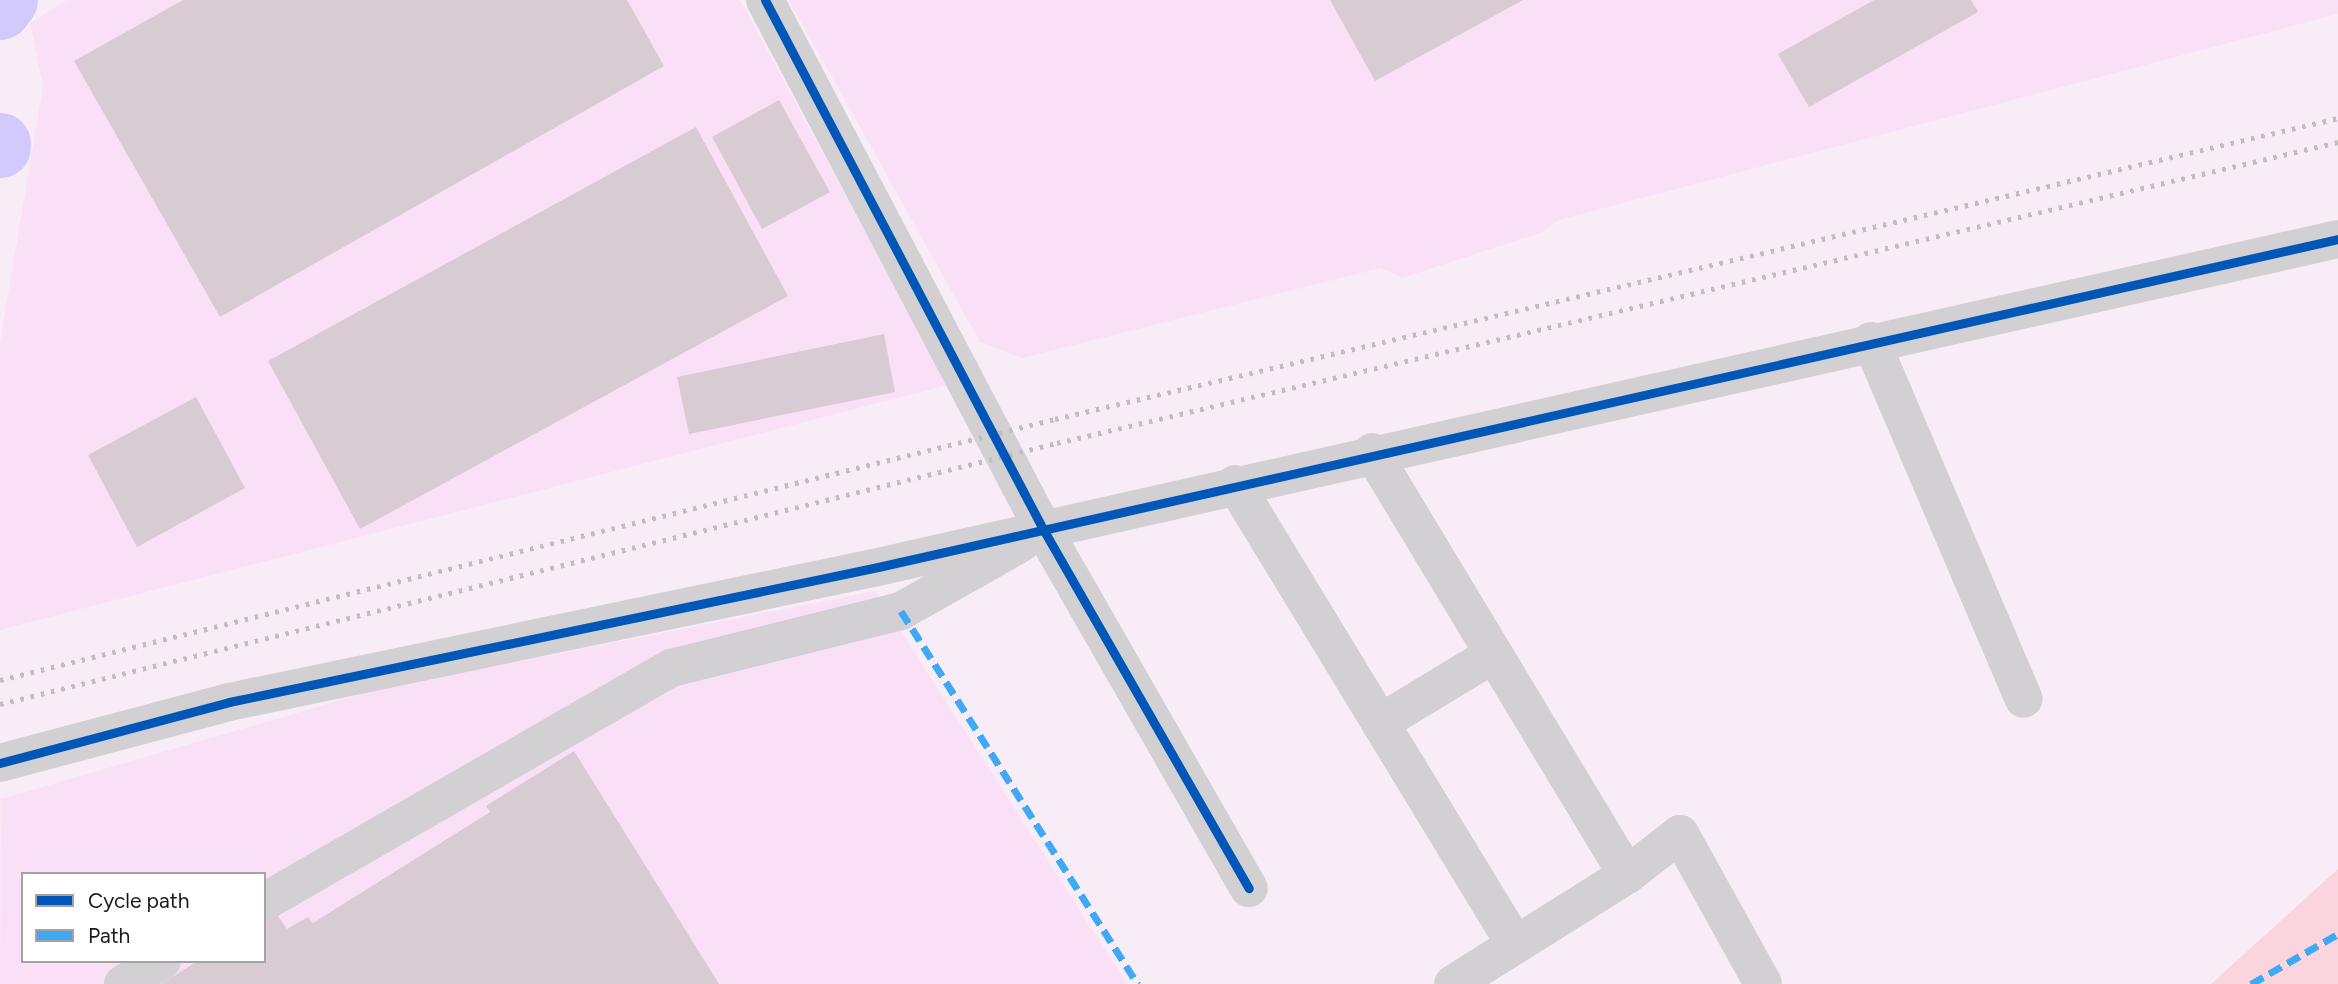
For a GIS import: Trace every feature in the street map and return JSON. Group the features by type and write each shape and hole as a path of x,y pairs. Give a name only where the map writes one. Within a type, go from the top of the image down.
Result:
{"street":[{"path":"765,0 1043,529 1250,888"},
{"path":"0,764 229,702 1043,529 1372,452 2338,239"},
{"path":"1871,341 2024,699"},
{"path":"1372,452 1627,875"},
{"path":"1235,484 1513,941"},
{"path":"266,900 671,668 901,611 1043,529"},
{"path":"1380,723 1494,654"},
{"path":"1453,984 1513,941 1627,875 1681,834 1763,984"},
{"path":"123,984 159,963"}],"shaded area":[{"path":"67,0 740,0 948,385 0,630 0,342 43,86 30,23"},
{"path":"789,0 2338,0 2338,14 1559,220 1540,233 1402,278 1381,268 1022,358 980,342"},
{"path":"875,591 1127,984 0,984 1,799 379,689"},
{"path":"2338,869 2338,984 2211,984"}],"building":[{"path":"183,0 627,0 664,66 220,317 74,61"},
{"path":"1330,0 1523,0 1375,81"},
{"path":"1874,0 1971,0 1978,12 1809,107 1778,54"},
{"path":"779,100 830,192 762,229 712,137"},
{"path":"696,127 788,296 360,529 268,361"},
{"path":"884,334 895,392 689,434 677,377"},
{"path":"196,397 245,488 137,547 88,455"},
{"path":"574,751 719,984 161,984 195,963 266,963 266,919 276,913 287,929 308,917 313,923 490,812 486,806"}],"waterway":[{"path":"0,9 7,0"}],"railway":[{"path":"0,680 1055,419 2338,118"},
{"path":"0,704 1057,443 2338,142"}],"marked path":[{"path":"901,611 1138,984"},
{"path":"2251,984 2338,934"}],"cycle path":[{"path":"765,0 1043,529 1249,888"},
{"path":"0,763 229,702 878,567 2338,239"}]}
